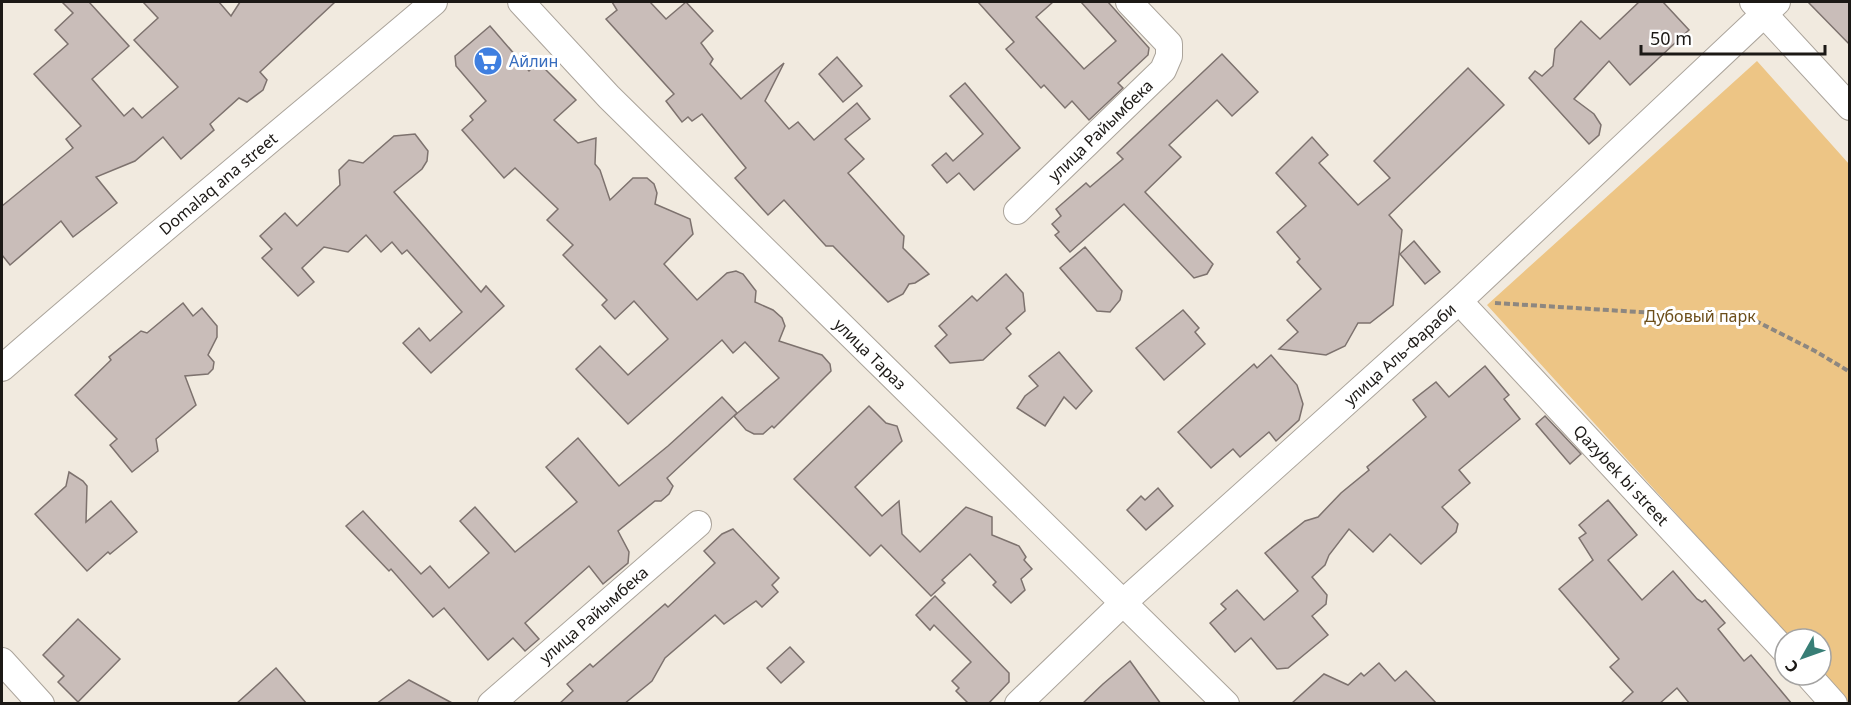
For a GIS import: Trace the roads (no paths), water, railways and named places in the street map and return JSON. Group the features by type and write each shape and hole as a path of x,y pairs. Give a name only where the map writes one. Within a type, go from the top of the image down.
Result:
{"street":[{"name":"Domalaq ana street","path":"2,369 152,237 262,148 434,2"},
{"name":"улица Тараз","path":"521,2 609,97 1092,574 1125,601 1226,704"},
{"name":"улица Райымбека","path":"1017,212 1163,70 1169,56 1169,44 1129,2"},
{"name":"улица Аль-Фараби","path":"1018,704 1125,601 1459,301 1765,5"},
{"path":"1765,5 1850,107"},
{"name":"Qazybek bi street","path":"1459,301 1773,638"},
{"name":"улица Райымбека","path":"491,704 698,524"},
{"path":"2,661 41,704"},
{"path":"1819,687 1834,704"}],"place":[{"name":"Айлин","path":"488,61"}],"park label":[{"name":"Дубовый парк","path":"1700,316"}]}
